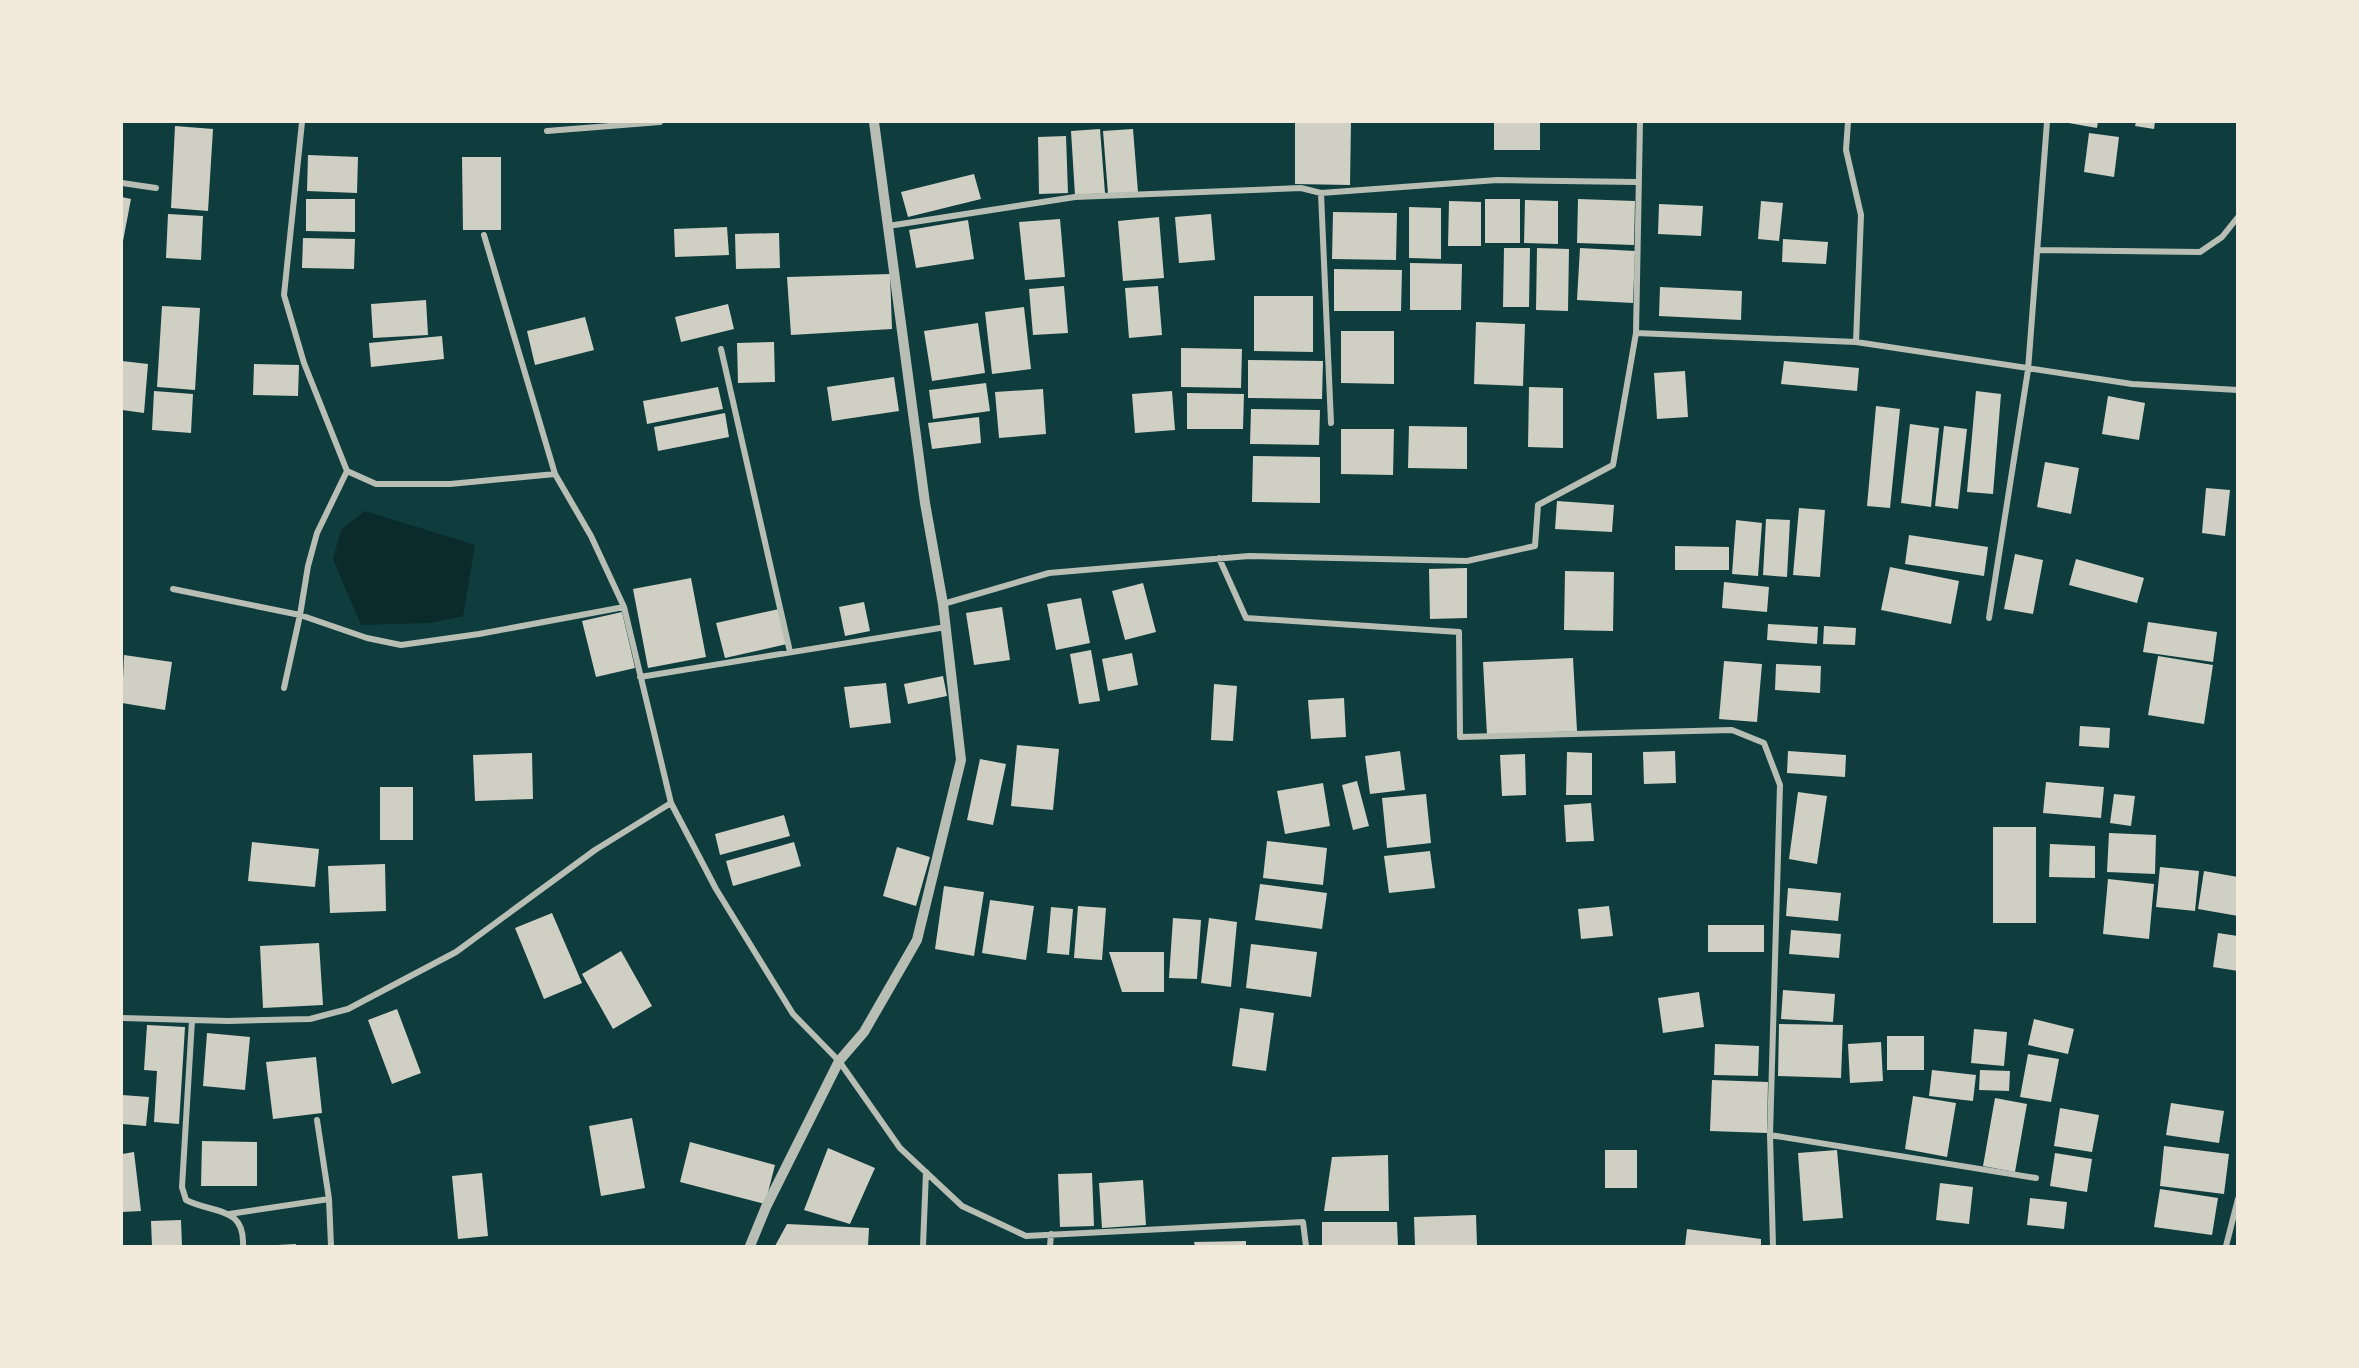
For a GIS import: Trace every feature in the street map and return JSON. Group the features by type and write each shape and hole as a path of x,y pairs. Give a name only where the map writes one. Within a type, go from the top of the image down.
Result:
{"street":[{"path":"302,122 284,295 304,363 347,471 376,484 450,484 555,474"},
{"path":"547,131 660,122"},
{"path":"750,1246 766,1207 839,1061 864,1032 917,940 962,760 943,604 926,503 874,122"},
{"path":"943,604 1048,573 1249,556 1467,561 1535,546 1538,505 1613,465 1636,333 1640,122"},
{"path":"1848,122 1846,150 1861,215 1856,342"},
{"path":"1989,618 2028,370 2047,122"},
{"path":"888,226 1075,196 1301,188 1321,193 1497,180 1638,182"},
{"path":"122,183 156,188"},
{"path":"1321,193 1331,423"},
{"path":"2037,250 2200,252 2222,237 2238,217"},
{"path":"484,235 555,474 591,536 624,607 671,803 716,889 792,1014 839,1061 900,1148 962,1206 1026,1236 1303,1222 1306,1246"},
{"path":"1636,333 1856,342 2028,370 2132,384 2238,390"},
{"path":"721,349 790,652"},
{"path":"284,688 308,566 317,533 347,471"},
{"path":"1219,558 1246,618 1459,632 1460,737 1732,730 1764,743 1780,785 1770,1135 1773,1246"},
{"path":"173,589 300,615 367,638 401,645 479,634 624,607"},
{"path":"640,677 946,627"},
{"path":"122,1018 310,1019 348,1008 456,952 595,850 671,803"},
{"path":"192,1020 182,1187 186,1200 198,1206 229,1214 329,1199"},
{"path":"317,1120 329,1199 332,1246"},
{"path":"1770,1135 2036,1178"},
{"path":"923,1246 926,1172"},
{"path":"2226,1246 2238,1199"},
{"path":"229,1214 239,1222 244,1238 243,1246"},
{"path":"1050,1246 1051,1234"}],"water":[{"path":"365,511 475,545 463,616 431,623 361,625 333,559 341,530"}],"building":[{"path":"1295,122 1351,122 1350,185 1295,184"},
{"path":"1540,122 1540,150 1494,150 1494,123"},
{"path":"2063,122 2098,122 2097,128"},
{"path":"2136,122 2155,122 2154,129 2135,126"},
{"path":"175,126 213,129 208,211 171,208"},
{"path":"1100,129 1105,193 1075,195 1071,131"},
{"path":"1133,129 1138,192 1108,194 1103,131"},
{"path":"2089,133 2119,137 2114,177 2084,172"},
{"path":"1066,136 1068,193 1039,194 1038,137"},
{"path":"308,155 358,157 357,193 307,191"},
{"path":"462,157 501,157 501,230 463,230"},
{"path":"974,174 981,199 908,217 901,192"},
{"path":"122,197 131,199 123,241 122,240"},
{"path":"306,199 355,199 355,232 306,231"},
{"path":"1485,199 1520,199 1520,243 1485,243"},
{"path":"1578,199 1635,201 1634,245 1577,243"},
{"path":"1525,200 1558,201 1558,244 1524,243"},
{"path":"1449,201 1481,202 1481,246 1448,246"},
{"path":"1761,201 1783,203 1779,241 1758,239"},
{"path":"1659,204 1703,206 1701,236 1658,234"},
{"path":"1409,207 1441,208 1441,259 1409,258"},
{"path":"1333,212 1397,213 1396,260 1332,259"},
{"path":"168,214 203,216 201,260 166,258"},
{"path":"1211,214 1215,260 1179,263 1175,217"},
{"path":"1159,217 1164,278 1123,281 1118,221"},
{"path":"1060,219 1065,277 1025,280 1019,222"},
{"path":"968,220 974,259 916,268 909,230"},
{"path":"727,227 729,255 675,257 674,229"},
{"path":"779,233 780,268 736,269 735,234"},
{"path":"303,238 355,239 354,269 302,268"},
{"path":"1783,239 1828,242 1826,264 1782,262"},
{"path":"1504,248 1530,248 1529,307 1503,307"},
{"path":"1537,248 1569,249 1568,311 1536,310"},
{"path":"1580,248 1635,251 1633,303 1577,300"},
{"path":"1410,263 1462,264 1461,310 1410,310"},
{"path":"1334,269 1402,270 1401,311 1334,311"},
{"path":"890,274 892,329 791,335 787,277"},
{"path":"1064,286 1068,333 1033,335 1029,289"},
{"path":"1158,286 1162,335 1129,338 1125,288"},
{"path":"1660,287 1742,291 1741,320 1659,316"},
{"path":"1254,296 1313,296 1313,352 1254,351"},
{"path":"426,300 428,335 373,338 371,304"},
{"path":"728,304 734,329 681,342 675,317"},
{"path":"162,306 200,308 195,390 157,387"},
{"path":"1024,307 1031,369 992,374 985,312"},
{"path":"585,317 594,350 535,365 527,331"},
{"path":"1476,322 1525,324 1523,386 1474,384"},
{"path":"978,323 985,373 932,381 924,331"},
{"path":"1341,331 1394,331 1394,384 1341,383"},
{"path":"442,336 444,359 371,367 369,343"},
{"path":"774,342 775,382 738,383 737,343"},
{"path":"1181,348 1242,349 1241,388 1181,387"},
{"path":"1248,360 1323,361 1322,399 1248,398"},
{"path":"122,361 148,364 144,413 122,410"},
{"path":"1784,361 1859,368 1857,391 1781,384"},
{"path":"254,364 299,365 298,396 253,395"},
{"path":"1685,371 1688,417 1657,419 1654,373"},
{"path":"894,377 899,411 832,421 827,387"},
{"path":"986,383 990,411 933,419 929,390"},
{"path":"718,387 723,409 647,424 643,401"},
{"path":"1529,387 1563,388 1563,448 1528,447"},
{"path":"1043,389 1046,434 999,438 995,392"},
{"path":"154,391 193,394 191,433 152,430"},
{"path":"1172,391 1175,430 1135,433 1132,394"},
{"path":"1976,391 2001,394 1993,494 1967,492"},
{"path":"1187,393 1244,394 1243,429 1187,429"},
{"path":"2108,396 2145,403 2139,440 2102,434"},
{"path":"1876,406 1900,409 1890,508 1867,506"},
{"path":"1251,409 1320,410 1319,445 1250,444"},
{"path":"725,413 729,437 658,451 654,427"},
{"path":"979,417 981,443 932,449 928,423"},
{"path":"1910,424 1939,428 1931,507 1901,503"},
{"path":"1409,426 1467,427 1467,469 1408,468"},
{"path":"1944,426 1967,429 1958,509 1935,506"},
{"path":"1341,429 1394,429 1393,475 1341,474"},
{"path":"1253,456 1320,457 1320,503 1252,502"},
{"path":"2045,462 2079,468 2071,514 2037,507"},
{"path":"2206,488 2230,490 2225,536 2202,533"},
{"path":"1557,501 1614,505 1612,532 1555,529"},
{"path":"1799,508 1825,510 1820,577 1793,575"},
{"path":"1766,519 1790,520 1787,577 1763,575"},
{"path":"1736,520 1762,523 1758,576 1732,574"},
{"path":"1909,535 1988,547 1984,576 1905,564"},
{"path":"1675,546 1729,547 1729,570 1675,570"},
{"path":"2015,554 2043,560 2033,614 2004,609"},
{"path":"2076,559 2144,578 2137,603 2069,585"},
{"path":"1890,567 1959,581 1951,624 1881,610"},
{"path":"1467,568 1467,618 1430,619 1429,569"},
{"path":"1565,571 1614,572 1613,631 1564,630"},
{"path":"691,578 706,657 648,668 633,589"},
{"path":"1724,582 1769,587 1767,612 1722,608"},
{"path":"1143,583 1156,632 1125,640 1112,591"},
{"path":"1081,598 1090,643 1056,650 1047,604"},
{"path":"864,602 870,631 845,636 839,607"},
{"path":"1002,607 1010,660 974,665 966,613"},
{"path":"779,609 787,644 725,658 716,623"},
{"path":"622,612 635,668 596,677 582,621"},
{"path":"2148,622 2217,632 2213,662 2143,652"},
{"path":"1768,624 1818,627 1817,644 1767,640"},
{"path":"1824,626 1856,628 1855,645 1823,644"},
{"path":"1091,650 1100,701 1079,704 1070,654"},
{"path":"1132,653 1138,685 1108,691 1102,659"},
{"path":"124,655 172,662 165,710 122,703"},
{"path":"2158,656 2213,665 2204,724 2148,715"},
{"path":"1573,658 1577,731 1487,735 1483,662"},
{"path":"1724,661 1762,664 1757,722 1719,719"},
{"path":"1776,664 1821,666 1820,693 1775,690"},
{"path":"943,676 947,696 908,704 904,684"},
{"path":"886,683 891,723 850,728 844,687"},
{"path":"1214,684 1237,686 1233,741 1211,740"},
{"path":"1344,698 1346,737 1311,739 1308,700"},
{"path":"2080,726 2110,728 2109,748 2079,746"},
{"path":"1017,745 1059,749 1053,810 1011,806"},
{"path":"1400,751 1405,790 1370,794 1365,756"},
{"path":"1675,751 1676,783 1644,784 1643,752"},
{"path":"1788,751 1846,755 1845,777 1787,773"},
{"path":"1567,752 1592,753 1592,795 1566,795"},
{"path":"532,753 533,799 475,801 473,755"},
{"path":"1525,754 1526,795 1502,796 1500,755"},
{"path":"980,759 1006,764 993,825 967,820"},
{"path":"1357,781 1369,826 1353,830 1342,785"},
{"path":"2046,782 2104,787 2101,818 2043,813"},
{"path":"1323,783 1330,826 1285,834 1277,791"},
{"path":"380,787 413,787 413,840 380,840"},
{"path":"1798,792 1827,796 1817,864 1789,859"},
{"path":"1426,794 1431,843 1387,848 1382,798"},
{"path":"2114,794 2135,796 2131,826 2110,823"},
{"path":"1591,803 1594,841 1566,842 1564,805"},
{"path":"784,815 790,836 720,855 715,834"},
{"path":"1993,827 2036,827 2036,923 1993,923"},
{"path":"2109,833 2156,835 2155,874 2107,872"},
{"path":"1267,841 1327,848 1323,885 1263,878"},
{"path":"252,842 319,849 315,887 248,881"},
{"path":"794,842 801,866 733,886 726,861"},
{"path":"2050,844 2095,846 2095,878 2049,877"},
{"path":"897,847 930,857 916,906 883,896"},
{"path":"1430,851 1435,888 1389,893 1384,856"},
{"path":"385,864 386,911 330,913 328,866"},
{"path":"2160,867 2199,871 2195,911 2156,907"},
{"path":"2204,871 2238,877 2238,916 2198,909"},
{"path":"2108,879 2154,884 2149,939 2103,934"},
{"path":"1260,884 1327,893 1322,929 1255,920"},
{"path":"944,886 984,892 974,956 935,949"},
{"path":"1788,888 1841,893 1838,921 1786,916"},
{"path":"990,900 1034,906 1026,960 982,953"},
{"path":"1078,906 1106,908 1102,960 1074,958"},
{"path":"1609,906 1613,936 1581,939 1578,909"},
{"path":"1051,907 1073,909 1069,955 1047,953"},
{"path":"552,913 582,983 544,999 515,928"},
{"path":"1173,918 1201,920 1197,979 1169,978"},
{"path":"1209,918 1237,922 1231,987 1201,983"},
{"path":"1708,925 1764,925 1764,952 1708,952"},
{"path":"1791,930 1841,934 1839,958 1789,954"},
{"path":"2218,933 2238,936 2238,971 2213,967"},
{"path":"319,943 323,1005 263,1008 260,946"},
{"path":"1251,944 1317,952 1311,997 1246,988"},
{"path":"621,951 652,1006 613,1029 582,974"},
{"path":"1109,952 1164,952 1164,992 1122,992"},
{"path":"1783,990 1835,994 1833,1022 1781,1019"},
{"path":"1699,992 1704,1027 1663,1033 1658,998"},
{"path":"1240,1008 1274,1013 1266,1071 1232,1066"},
{"path":"397,1009 421,1073 392,1084 368,1020"},
{"path":"2034,1019 2074,1029 2068,1054 2028,1045"},
{"path":"1779,1024 1843,1025 1841,1078 1778,1076"},
{"path":"147,1025 185,1027 179,1124 154,1122 157,1071 144,1070"},
{"path":"1974,1029 2007,1032 2004,1066 1971,1063"},
{"path":"207,1033 250,1037 245,1090 203,1086"},
{"path":"1887,1036 1924,1036 1924,1070 1887,1070"},
{"path":"1881,1042 1883,1081 1850,1083 1848,1044"},
{"path":"1715,1044 1759,1046 1758,1076 1714,1075"},
{"path":"2028,1054 2059,1059 2051,1102 2020,1097"},
{"path":"316,1057 322,1113 273,1119 266,1062"},
{"path":"1932,1070 1976,1075 1973,1101 1929,1096"},
{"path":"1980,1070 2010,1071 2009,1091 1979,1090"},
{"path":"1712,1080 1768,1082 1767,1133 1710,1131"},
{"path":"122,1095 149,1097 146,1126 122,1124"},
{"path":"1913,1096 1956,1103 1947,1157 1905,1149"},
{"path":"1995,1098 2027,1104 2015,1172 1983,1166"},
{"path":"2171,1103 2224,1111 2219,1143 2166,1135"},
{"path":"2060,1108 2099,1115 2092,1152 2054,1146"},
{"path":"632,1118 645,1188 601,1196 589,1126"},
{"path":"202,1141 257,1142 257,1186 201,1186"},
{"path":"690,1142 775,1165 765,1204 680,1182"},
{"path":"2164,1146 2229,1154 2224,1194 2160,1186"},
{"path":"828,1148 875,1168 850,1224 804,1210"},
{"path":"1605,1150 1637,1150 1637,1188 1605,1188"},
{"path":"1837,1150 1843,1218 1803,1221 1798,1153"},
{"path":"134,1152 141,1211 122,1212 122,1154"},
{"path":"2055,1153 2092,1159 2087,1192 2050,1186"},
{"path":"1388,1155 1389,1211 1324,1211 1332,1157"},
{"path":"482,1173 488,1236 458,1239 452,1176"},
{"path":"1092,1173 1094,1226 1060,1227 1058,1174"},
{"path":"1143,1180 1146,1225 1102,1228 1099,1183"},
{"path":"1940,1183 1973,1187 1969,1224 1936,1220"},
{"path":"2160,1189 2218,1198 2212,1235 2154,1227"},
{"path":"2030,1198 2067,1202 2064,1229 2027,1225"},
{"path":"1476,1215 1477,1246 1415,1246 1414,1217"},
{"path":"181,1220 182,1246 152,1246 151,1221"},
{"path":"1322,1222 1397,1222 1398,1246 1322,1246"},
{"path":"787,1224 869,1228 868,1246 775,1246"},
{"path":"1687,1229 1761,1239 1761,1246 1685,1246"},
{"path":"1246,1241 1246,1246 1195,1246 1194,1242"},
{"path":"296,1244 296,1246 277,1246 277,1245"}]}
